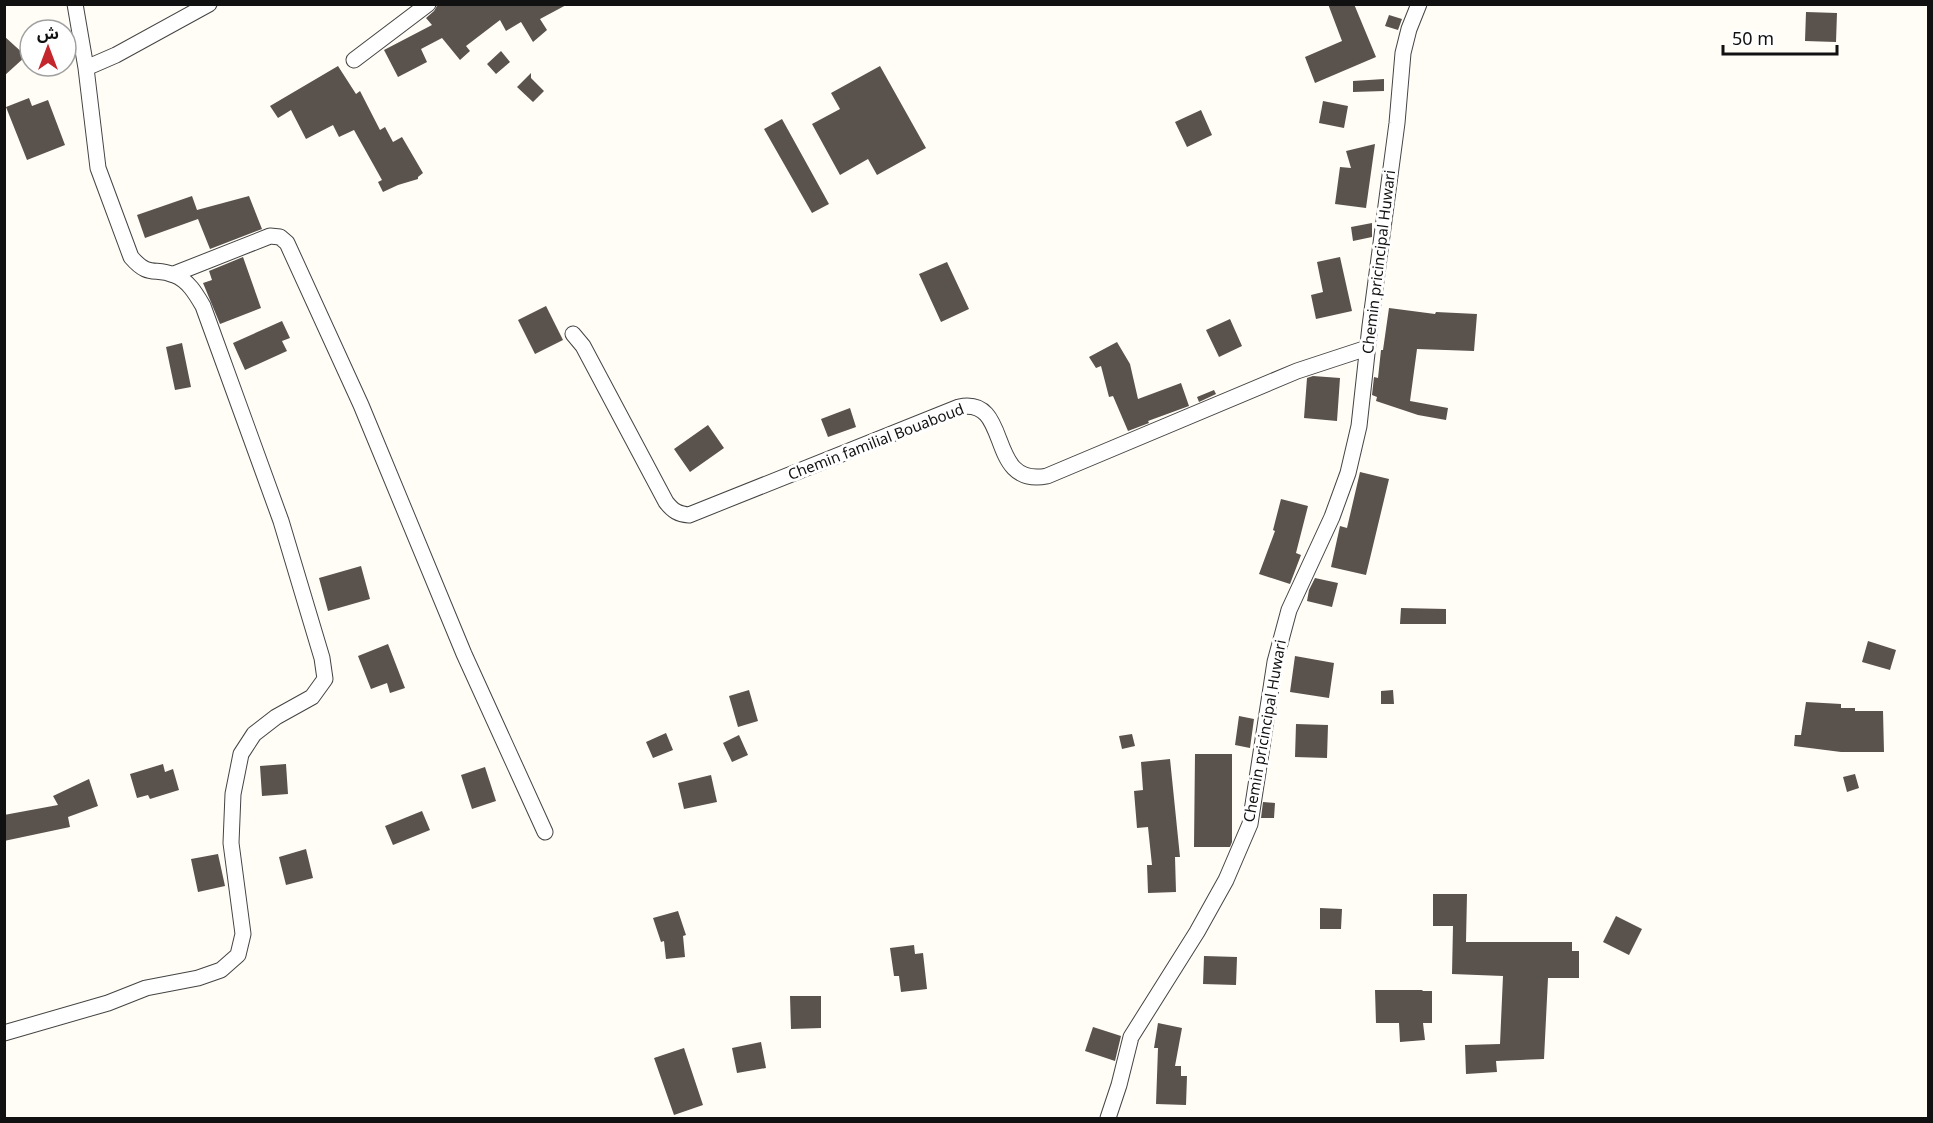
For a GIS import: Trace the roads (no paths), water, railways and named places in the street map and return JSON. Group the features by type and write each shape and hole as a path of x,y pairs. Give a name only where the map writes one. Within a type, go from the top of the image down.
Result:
{"street":[{"path":"75,4 86,68 98,168 131,256 139,266 153,272 174,274 270,236 280,237 287,243 361,405 464,654 545,832"},
{"path":"86,68 116,55 209,4"},
{"path":"354,60 428,4"},
{"name":"Chemin pricincipal Huwari","path":"1108,1119 1131,1037 1197,932 1226,880 1250,824 1275,662 1289,610 1332,517 1348,473 1359,426 1397,123 1403,53 1419,4"},
{"path":"4,1033 108,1003 146,988 198,978 221,970 238,955 243,934 231,843 233,794 241,754 254,734 276,717 312,697 326,680 322,658 285,531 204,306 190,286 174,274"},
{"name":"Chemin familial Bouaboud","path":"573,334 583,346 666,502 680,514 689,515 958,407 968,405 978,407 986,413 1009,463 1016,472 1026,477 1047,477 1297,371 1367,348"}]}
